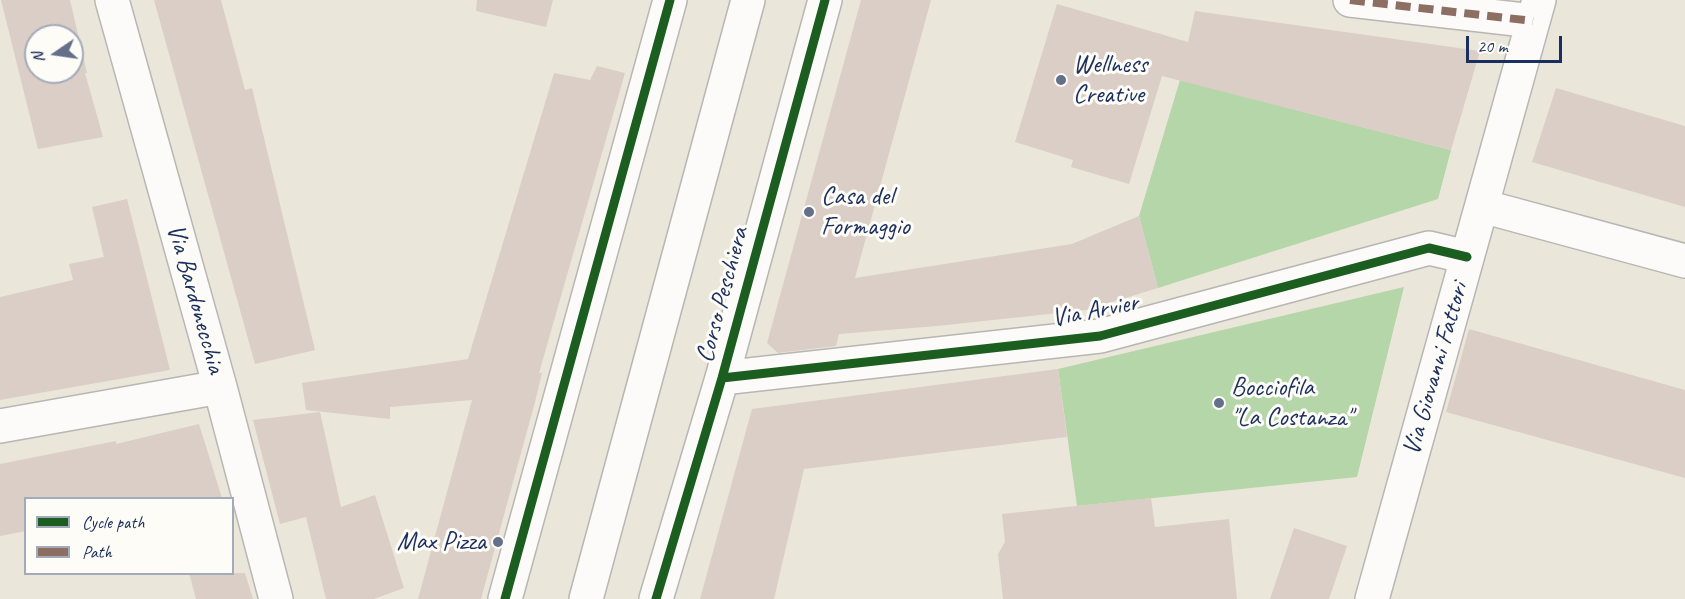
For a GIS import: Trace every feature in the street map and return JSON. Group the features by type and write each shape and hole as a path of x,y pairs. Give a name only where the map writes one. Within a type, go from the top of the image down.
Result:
{"street":[{"name":"Via Bardonecchia","path":"112,0 220,387 276,599"},
{"path":"506,599 670,0"},
{"name":"Corso Peschiera","path":"586,599 748,0"},
{"name":"Corso Peschiera","path":"656,599 722,378 825,0"},
{"path":"1350,0 1536,10"},
{"name":"Via Giovanni Fattori","path":"1372,599 1536,10"},
{"path":"1482,206 1685,261"},
{"name":"Via Arvier","path":"722,378 1100,336 1429,248 1467,257"},
{"path":"0,426 220,387"}],"green space":[{"path":"1180,80 1451,150 1438,199 1158,288 1139,216"},
{"name":"Bocciofila \"La Costanza\"","path":"1404,287 1357,477 1077,506 1058,369"}],"building":[{"path":"1,0 70,0 76,24 24,24 24,84 84,84 84,60 87,73 85,73 103,137 38,149"},
{"path":"154,0 221,0 245,90 252,88 315,350 255,364"},
{"path":"477,0 553,0 546,27 476,11"},
{"path":"861,0 931,0 855,278 1072,244 1139,216 1158,288 1086,310 839,334 836,346 778,353 767,343"},
{"path":"1057,4 1188,42 1195,11 1480,51 1451,150 1162,76 1129,184 1071,167 1073,160 1015,142"},
{"path":"597,66 625,73 539,373 542,373 535,402 481,599 418,599 472,400 390,407 390,419 306,410 302,383 468,359 554,73 590,80"},
{"path":"1556,88 1685,126 1685,207 1532,162"},
{"path":"127,199 170,370 0,400 0,297 73,280 69,264 104,257 92,207"},
{"path":"1469,329 1685,390 1685,478 1446,412"},
{"path":"1058,369 1067,437 804,469 774,599 700,599 752,409"},
{"path":"320,412 341,507 375,495 404,588 374,599 326,599 306,517 280,524 253,420"},
{"path":"199,424 222,497 24,497 24,531 0,536 0,464 116,441 116,444"},
{"path":"1151,498 1155,527 1229,519 1237,599 1003,599 998,554 1005,542 1002,514"},
{"path":"1294,528 1347,546 1329,599 1270,599"},
{"path":"245,573 253,599 196,599 190,575"}],"marked path":[{"path":"1350,0 1533,21"}],"cycle path":[{"path":"505,599 670,0"},
{"path":"656,599 722,378 825,0"},
{"path":"722,378 1100,336 1429,248 1467,257"}],"place":[{"name":"Wellness Creative","path":"1061,80"},
{"name":"Casa del Formaggio","path":"809,212"},
{"name":"Bocciofila \"La Costanza\"","path":"1219,403"},
{"name":"Max Pizza","path":"498,542"}]}
